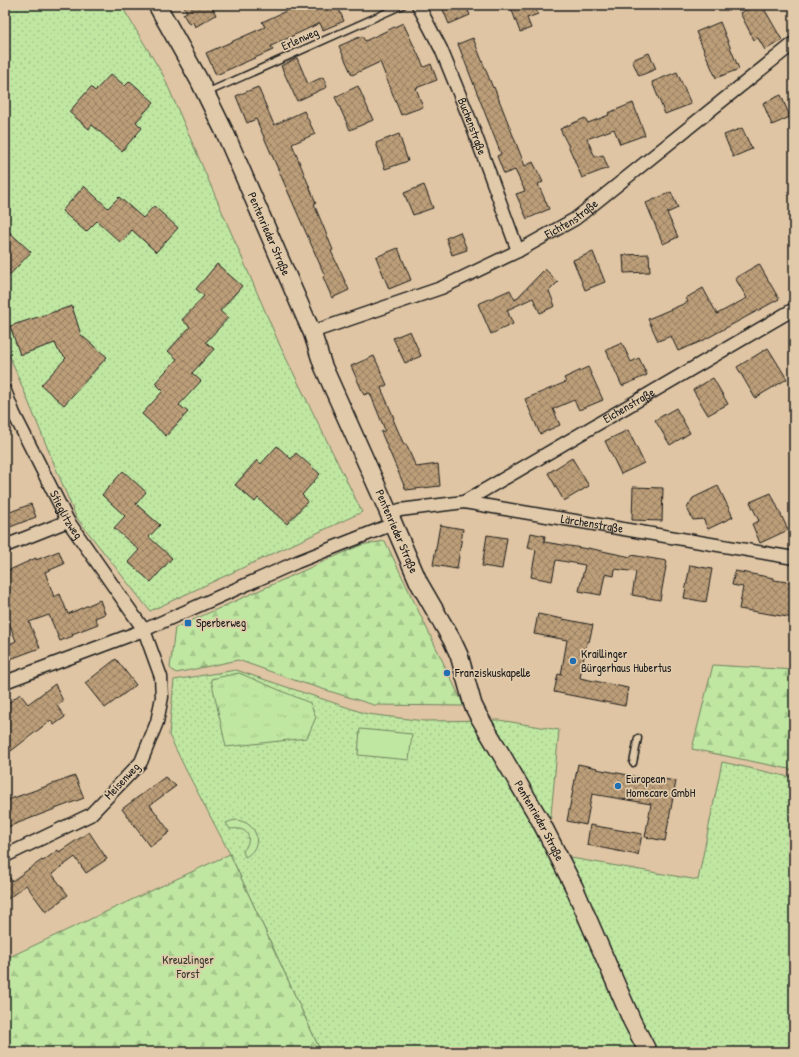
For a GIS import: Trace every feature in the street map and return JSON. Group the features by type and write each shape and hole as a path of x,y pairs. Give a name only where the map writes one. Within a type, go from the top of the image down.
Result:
{"street":[{"name":"Pentenrieder Straße","path":"157,5 199,80 226,135 312,332 322,366 419,583 452,640 460,660 473,705 540,820 574,887 632,1021 648,1052"},
{"name":"Buchenstraße","path":"418,5 441,49 470,120 518,251"},
{"name":"Fichtenstraße","path":"312,332 441,288 518,251 575,219 794,43"},
{"name":"Eichenstraße","path":"464,502 794,309"},
{"name":"Stieglitzweg","path":"5,391 10,416 68,520 144,630"},
{"name":"Lärchenstraße","path":"391,519 400,510 464,502 794,558"},
{"path":"5,682 144,630 391,519"},
{"path":"5,546 68,520"},
{"name":"Meisenweg","path":"5,856 90,815 141,762 157,722 162,697 161,677 144,630"}],"lane":[{"name":"Erlenweg","path":"205,93 404,5"},
{"path":"633,763 638,738"}],"green space":[{"path":"5,5 121,5 163,75 281,348 362,512 150,611 76,517 5,345"},
{"path":"385,541 464,706 374,705 297,681 238,660 176,673 170,668 175,628 361,545"},
{"path":"713,665 794,670 794,770 692,749"},
{"path":"236,670 367,714 424,721 499,720 559,730 550,825 571,858 698,880 722,762 794,778 794,1052 321,1052 230,854 169,735 174,680"},
{"path":"239,673 310,703 316,717 307,738 226,747 211,679"},
{"path":"360,729 412,734 409,760 358,755"},
{"path":"237,820 245,822 249,825 253,829 256,837 253,851 245,857 243,851 247,845 248,835 243,830 230,829 226,823"},
{"name":"Kreuzlinger Forst","path":"230,854 321,1052 5,1052 5,959"}],"building":[{"path":"183,5 211,5 216,15 195,27 193,22 189,24 183,14 187,12"},
{"path":"299,5 337,5 344,21 323,30 320,23 271,46 273,50 216,75 206,53 265,27 262,22"},
{"path":"441,5 466,5 470,15 449,24"},
{"path":"510,5 534,5 538,14 527,18 531,28 520,32"},
{"path":"756,5 762,5 782,40 765,50 758,38 754,40 740,13"},
{"path":"720,22 739,69 716,78 696,32"},
{"path":"403,23 424,67 431,64 437,80 416,88 423,107 401,115 380,62 352,75 339,46 362,36 365,41"},
{"path":"473,38 525,166 533,162 543,182 538,184 549,209 527,219 516,194 525,191 515,170 504,174 497,156 501,154 458,44"},
{"path":"649,53 656,69 639,76 632,60"},
{"path":"297,58 308,84 323,77 327,87 297,101 281,66"},
{"path":"677,72 691,104 665,114 652,82"},
{"path":"111,74 125,86 130,81 154,102 136,122 142,128 122,151 92,125 89,129 69,112 91,87 95,91"},
{"path":"358,86 373,120 350,130 335,97"},
{"path":"258,87 274,125 304,111 315,134 292,144 316,203 314,204 333,250 331,251 349,290 332,298 323,277 325,276 256,119 247,123 236,96"},
{"path":"781,95 790,117 772,125 763,103"},
{"path":"633,103 645,135 620,144 614,129 587,139 595,157 603,155 608,168 582,178 560,129 585,118 588,123 609,115 608,113"},
{"path":"742,128 752,149 733,157 724,135"},
{"path":"399,134 408,161 385,169 376,143"},
{"path":"424,185 433,208 413,215 404,193"},
{"path":"84,186 108,208 119,197 143,218 154,206 178,228 156,252 132,230 121,243 97,221 86,232 62,211"},
{"path":"671,192 678,208 667,213 678,237 663,244 646,203"},
{"path":"5,228 31,252 5,280"},
{"path":"460,232 467,250 452,255 446,238"},
{"path":"398,248 411,280 389,289 376,257"},
{"path":"593,252 605,282 585,290 573,260"},
{"path":"649,254 650,272 624,273 623,255"},
{"path":"217,264 242,286 220,311 228,318 206,342 214,349 192,373 201,381 179,405 188,412 166,436 142,414 163,391 155,383 177,359 168,351 190,327 182,320 204,296 196,289"},
{"path":"759,264 779,299 702,341 678,351 671,336 658,341 648,319 688,302 686,298 703,288 717,314 747,298 735,278"},
{"path":"545,269 558,282 549,291 555,306 540,313 533,298 507,310 513,324 491,334 478,304 510,290 515,300"},
{"path":"72,306 81,335 107,357 64,405 41,385 66,358 58,350 55,343 20,355 10,326"},
{"path":"410,331 421,356 405,363 393,338"},
{"path":"622,343 631,362 639,358 647,375 622,386 606,350"},
{"path":"768,348 787,379 755,398 737,367"},
{"path":"374,356 387,385 381,388 404,445 406,444 416,467 438,464 440,486 406,490 381,432 385,430 370,393 364,395 351,366"},
{"path":"588,367 603,400 579,410 574,400 553,409 560,425 540,434 525,399 566,382 564,378"},
{"path":"713,378 728,404 708,415 693,390"},
{"path":"676,408 690,433 670,445 655,420"},
{"path":"628,430 644,463 621,474 605,441"},
{"path":"277,446 291,459 296,453 320,474 302,495 308,501 287,524 258,498 255,502 235,485 257,460 261,464"},
{"path":"572,458 589,486 564,501 548,473"},
{"path":"123,471 146,492 136,504 160,525 149,537 172,558 151,582 128,562 139,550 114,528 125,516 102,495"},
{"path":"718,486 733,517 708,529 703,519 693,520 687,508 693,498"},
{"path":"633,487 663,488 662,521 632,520"},
{"path":"771,493 788,530 760,543 752,524 759,521 750,502"},
{"path":"31,504 36,517 5,529 5,514"},
{"path":"440,525 463,529 457,569 433,565"},
{"path":"531,533 545,536 544,542 588,548 631,557 631,555 667,561 660,600 632,595 636,572 615,569 614,576 605,574 601,595 579,591 585,565 556,560 552,581 531,577 536,550 528,548"},
{"path":"487,535 507,538 502,569 482,566"},
{"path":"59,551 64,564 45,572 54,597 60,594 68,614 100,600 105,614 95,618 98,624 72,634 73,636 60,641 49,615 29,622 40,648 5,661 5,646 16,641 5,612 5,572 36,558 36,560"},
{"path":"690,565 712,569 706,602 684,598"},
{"path":"735,571 794,583 794,618 739,609 743,587 732,585"},
{"name":"Kraillinger Bürgerhaus Hubertus","path":"538,614 593,625 589,642 587,641 580,678 628,688 625,706 554,692 558,674 561,675 567,640 534,634"},
{"path":"116,659 136,685 105,708 85,683"},
{"path":"55,684 63,701 57,706 65,717 54,725 51,720 11,751 5,744 5,706 20,694 28,704"},
{"path":"578,764 597,768 596,769 655,780 656,778 676,781 665,841 645,837 651,804 592,794 586,825 567,821"},
{"path":"75,776 84,798 5,828 5,801"},
{"path":"165,777 176,786 150,805 170,832 150,847 122,809"},
{"path":"590,825 642,834 638,855 587,845"},
{"path":"89,832 107,859 86,873 75,857 52,874 68,895 46,912 26,885 5,901 5,872 12,881 42,860 43,861 58,850 59,852"}],"place":[{"name":"Sperberweg","path":"188,623"},
{"name":"Kraillinger Bürgerhaus Hubertus","path":"573,661"},
{"name":"Franziskuskapelle","path":"447,673"},
{"name":"European Homecare GmbH","path":"618,786"}]}
